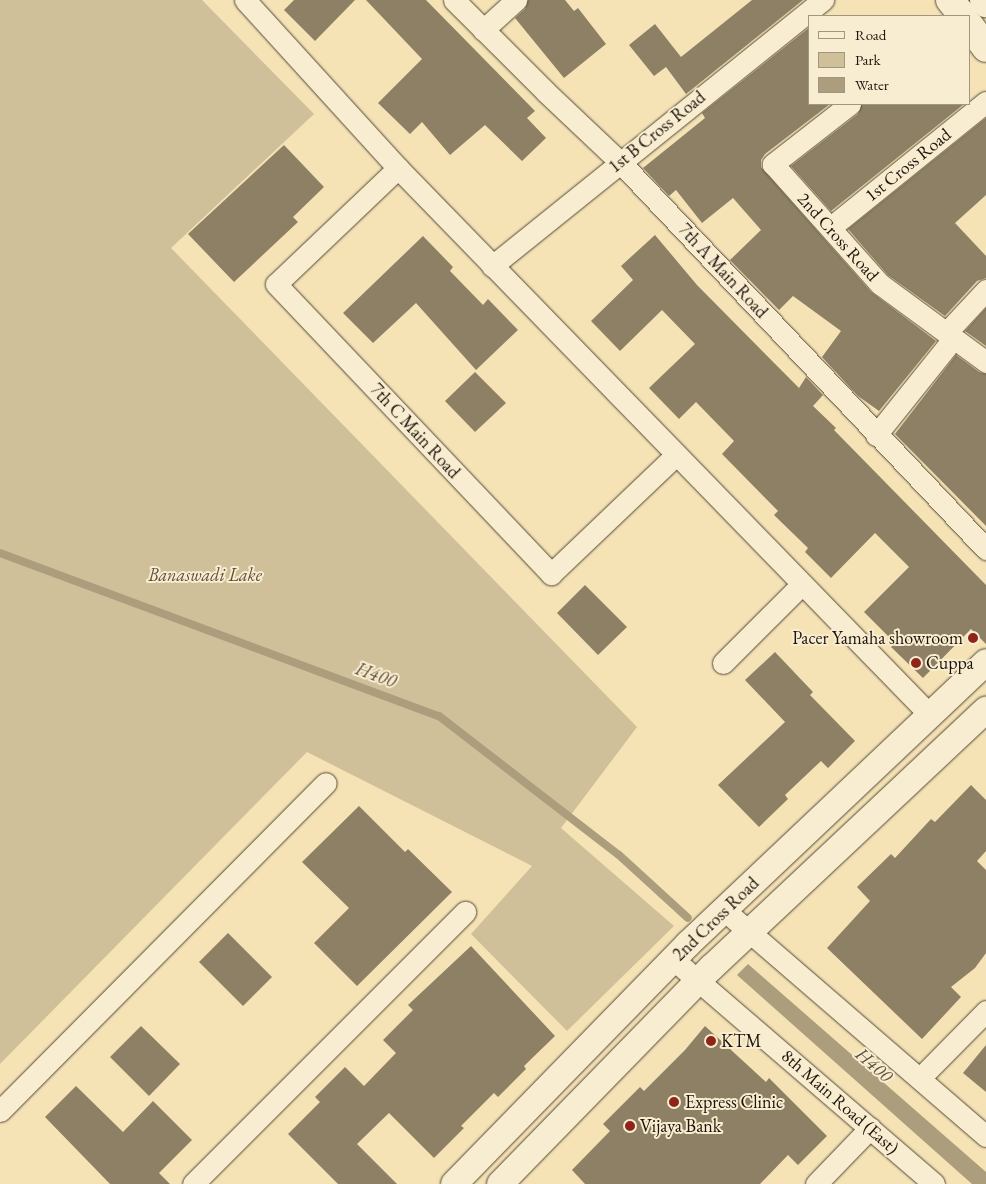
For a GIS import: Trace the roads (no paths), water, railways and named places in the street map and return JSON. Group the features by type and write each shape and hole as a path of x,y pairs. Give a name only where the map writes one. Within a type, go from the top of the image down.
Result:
{"main road":[{"path":"950,0 961,15"},
{"path":"971,27 986,48"}],"street":[{"path":"245,0 398,168 930,715"},
{"name":"7th A Main Road","path":"454,0 620,162 986,550"},
{"path":"483,30 516,0"},
{"name":"1st B Cross Road","path":"492,266 823,0"},
{"name":"1st Cross Road","path":"831,227 986,102"},
{"name":"2nd Cross Road","path":"849,105 773,164 880,284 986,362"},
{"name":"7th C Main Road","path":"398,168 276,284 551,574 676,455"},
{"path":"876,434 986,290"},
{"path":"722,664 801,584"},
{"name":"2nd Cross Road","path":"454,1184 681,952 986,662"},
{"name":"2nd Cross Road","path":"500,1184 749,932 986,710"},
{"path":"0,1111 326,783"},
{"path":"724,910 986,1136"},
{"path":"193,1184 465,912"},
{"name":"8th Main Road (East)","path":"681,952 870,1128 934,1184"},
{"path":"920,1078 986,1012"},
{"path":"816,1184 870,1128"}],"water":[{"path":"748,964 986,1172 986,1184 972,1184 737,975"}],"waterway":[{"name":"H400","path":"0,553 439,716 619,855 688,918"}],"place":[{"name":"Pacer Yamaha showroom","path":"973,638"},
{"name":"Cuppa","path":"916,663"},
{"name":"KTM","path":"711,1041"},
{"name":"Express Clinic","path":"674,1102"},
{"name":"Vijaya Bank","path":"630,1126"}],"park label":[{"name":"Banaswadi Lake","path":"205,575"}]}
